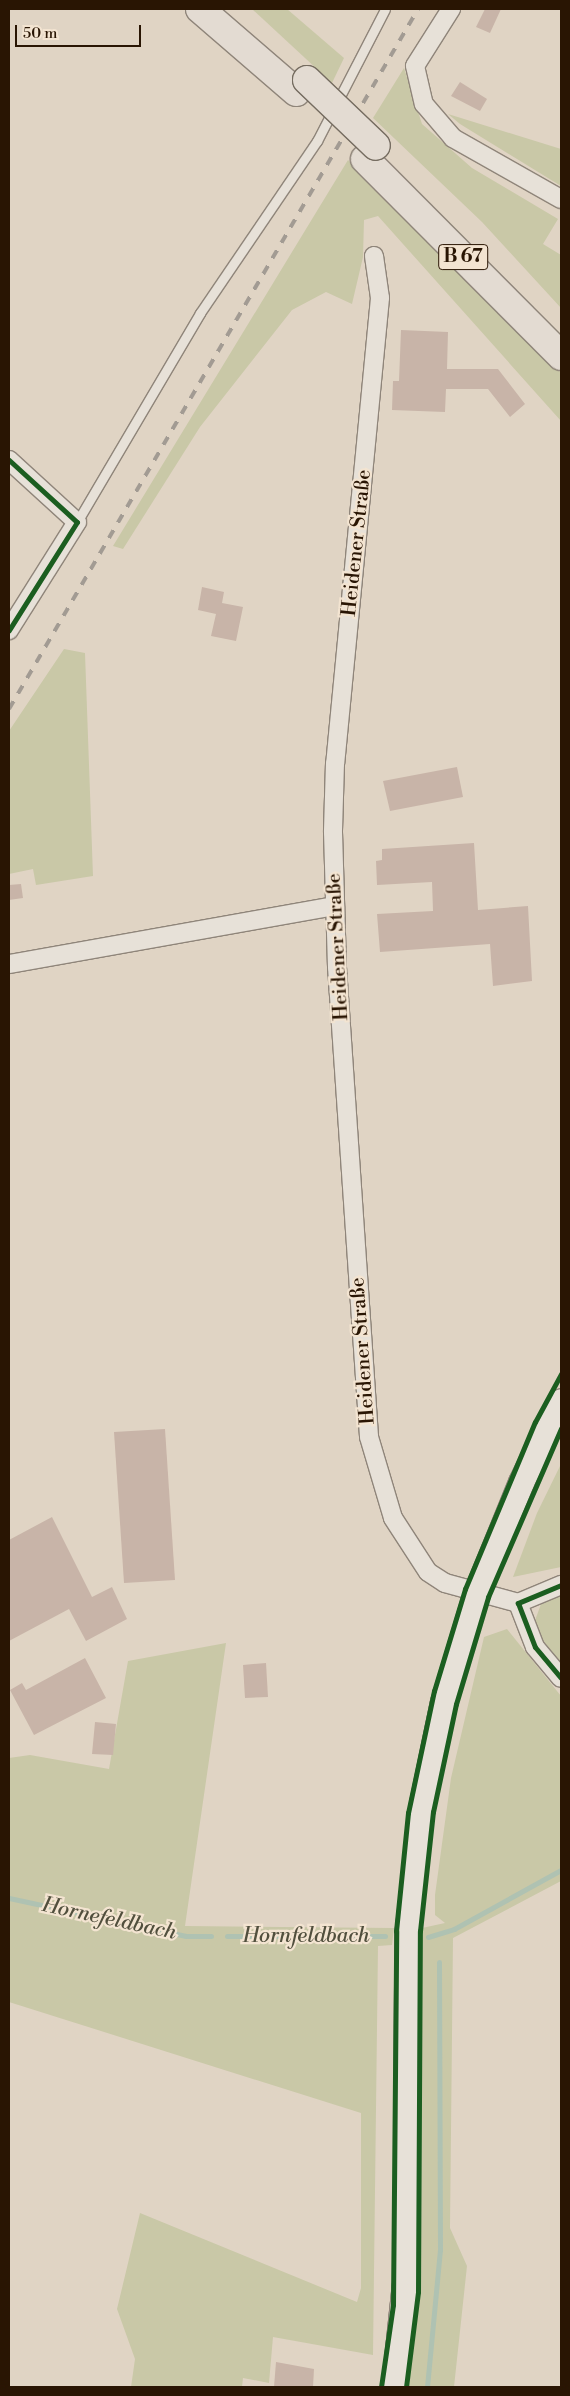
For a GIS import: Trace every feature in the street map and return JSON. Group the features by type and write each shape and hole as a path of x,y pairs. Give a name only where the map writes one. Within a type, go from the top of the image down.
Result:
{"highway":[{"name":"B 67","path":"200,9 301,86"},
{"name":"B 67","path":"222,9 370,153 561,331"},
{"name":"B 67","path":"370,153 561,356"}],"main road":[{"path":"394,2387 406,2272 405,1983 413,1867 443,1702 476,1593 521,1482 561,1401"}],"street":[{"path":"451,9 415,66 424,104 452,138 561,199"},
{"name":"Heidener Straße","path":"374,256 380,298 335,763 335,906 369,1437 383,1492 406,1543 428,1572 445,1583 518,1604"},
{"path":"9,460 76,522 9,630"},
{"path":"9,964 335,906"},
{"path":"561,1585 518,1604 535,1647 561,1678"}],"lane":[{"path":"76,522 200,313 317,141 385,9"}],"green space":[{"path":"252,9 287,9 344,58 332,83"},
{"path":"404,68 422,124 472,168 558,219 543,244 561,255 561,308 482,222 373,118"},
{"path":"448,114 561,149 561,186 460,124"},
{"path":"348,160 561,373 561,421 378,216 364,220 363,257 352,304 326,292 292,310 200,427 123,549 113,546"},
{"path":"64,649 85,653 93,876 36,885 33,869 9,874 9,731"},
{"path":"561,1464 561,1567 513,1577 537,1513"},
{"path":"561,1593 561,1666 533,1626 541,1604"},
{"path":"507,1629 561,1696 561,1881 453,1938 450,2228 467,2266 454,2387 409,2387 421,2250 422,1928 445,1923 435,1915 435,1895 451,1778 484,1637"},
{"path":"226,1643 185,1926 394,1928 392,1945 378,1946 373,2355 273,2337 269,2383 243,2378 242,2387 131,2387 135,2359 117,2309 140,2213 357,2302 361,2288 361,2113 9,2002 9,1758 30,1755 109,1769 128,1661"}],"building":[{"path":"485,9 501,9 490,33 476,27"},
{"path":"460,82 487,99 480,111 451,96"},
{"path":"401,330 448,332 447,369 498,369 525,404 510,417 488,389 446,389 445,412 392,410 393,381 399,381"},
{"path":"202,587 224,592 222,603 243,607 236,641 211,636 216,614 198,610"},
{"path":"457,767 463,797 390,811 383,781"},
{"path":"474,843 478,910 528,906 532,981 493,986 490,944 380,952 377,914 433,911 432,882 377,885 376,861 382,860 382,849"},
{"path":"21,884 23,898 9,900 9,885"},
{"path":"165,1429 175,1580 124,1583 114,1432"},
{"path":"52,1517 92,1597 112,1587 127,1619 86,1641 69,1609 9,1641 9,1540"},
{"path":"85,1658 106,1698 34,1735 10,1690 22,1683 26,1690"},
{"path":"266,1663 268,1697 245,1698 243,1665"},
{"path":"95,1722 116,1724 113,1755 92,1754"},
{"path":"276,2362 314,2369 313,2387 274,2387"}],"waterway":[{"name":"Hornfeldbach","path":"428,1937 454,1929 561,1870"},
{"name":"Hornefeldbach","path":"9,1898 186,1936 211,1936"},
{"name":"Hornfeldbach","path":"227,1936 385,1936"},
{"path":"427,2387 440,2250 439,1962"}],"railway":[{"path":"9,709 418,9"}],"cycle path":[{"path":"9,460 77,522 9,630"},
{"path":"381,2387 393,2305 396,1931 408,1813 434,1691 465,1589 535,1422 561,1374"},
{"path":"406,2387 418,2292 420,1931 433,1812 456,1704 488,1597 561,1428"},
{"path":"561,1585 518,1603 535,1647 561,1678"}]}
